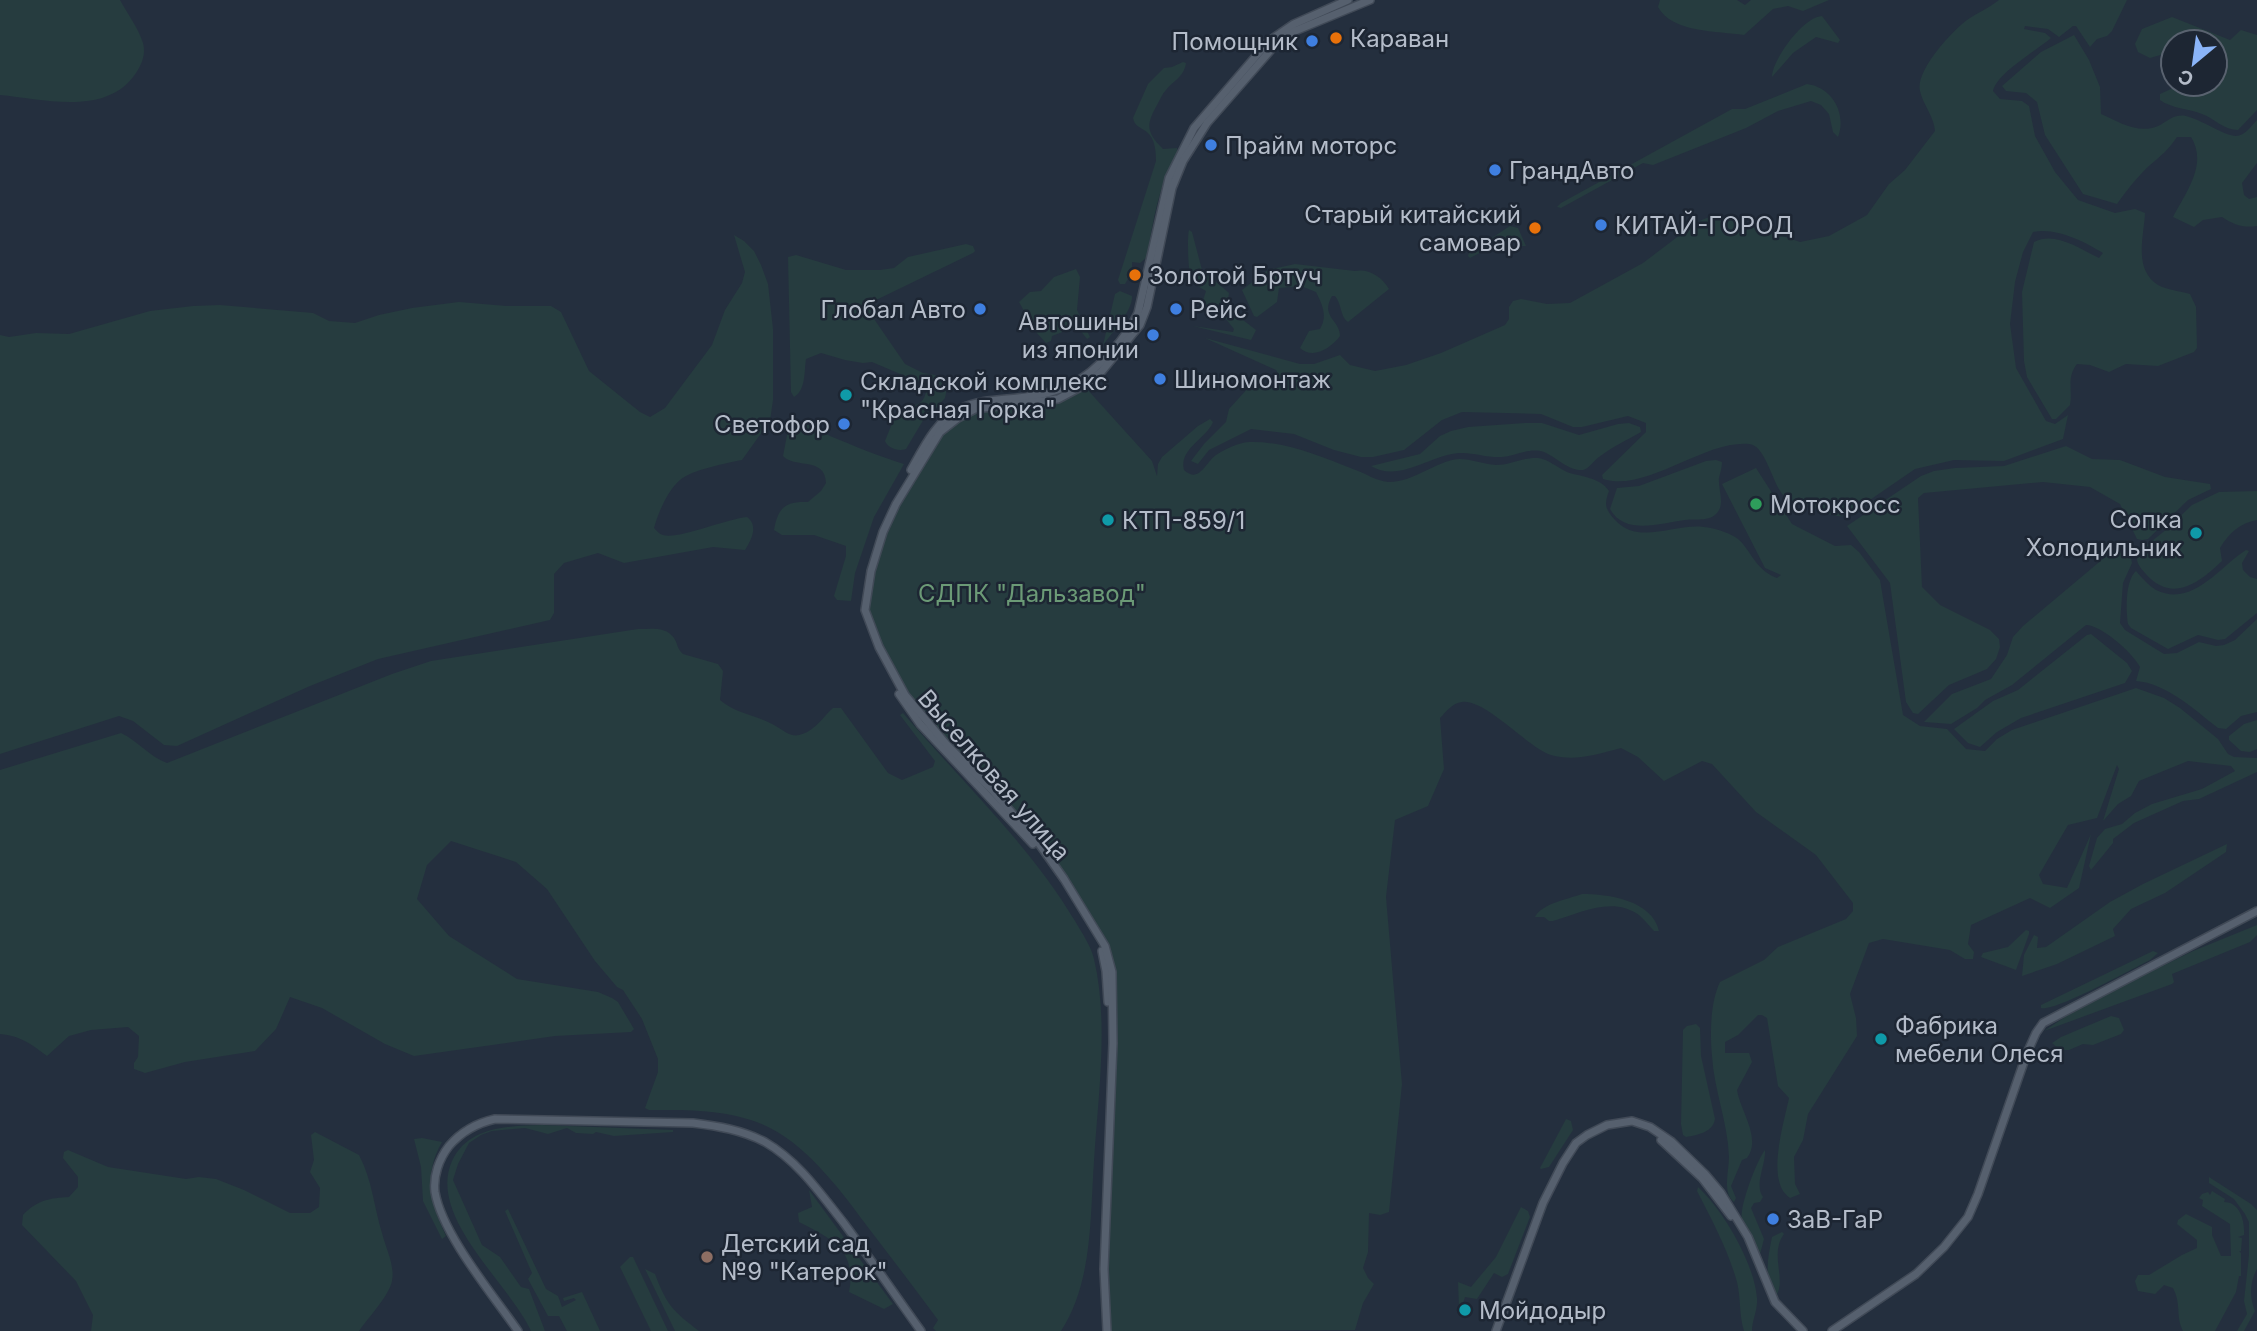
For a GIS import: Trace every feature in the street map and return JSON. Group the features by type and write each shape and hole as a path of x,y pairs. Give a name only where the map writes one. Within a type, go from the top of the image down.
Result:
{"main road":[{"path":"1144,306 1167,186 1194,128 1233,79 1269,41 1294,24 1348,0"},
{"path":"1144,306 1172,188 1183,161 1207,122 1276,44 1295,32 1370,0"},
{"name":"Выселковая улица","path":"1105,1331 1100,1270 1109,1024 1106,971 1101,946 1036,848 908,708 880,659 861,610 867,569 882,523 940,424 955,412 972,404 1039,396 1082,380 1128,331 1144,306"},
{"path":"1832,1331 1916,1274 1944,1247 1968,1217 2031,1044 2043,1023 2257,911"},
{"path":"518,1331 450,1229 440,1211 435,1191 438,1165 456,1138 479,1124 495,1119 693,1123 722,1126 765,1142 790,1160 810,1181 864,1250 921,1331"},
{"path":"1497,1331 1543,1203 1563,1163 1576,1143 1587,1135 1608,1125 1632,1121 1650,1127 1672,1142 1721,1193 1748,1237 1774,1302 1803,1331"},
{"path":"1497,1331 1561,1169 1578,1145 1589,1137 1624,1125 1640,1127 1655,1135 1671,1147 1710,1187 1745,1239 1771,1304 1795,1331"}],"green space":[{"path":"0,0 120,0 143,43 144,55 140,66 124,87 109,96 92,100 54,101 0,95"},
{"path":"1660,0 1737,0 1745,5 1751,0 1829,0 1803,11 1788,6 1773,9 1744,35 1696,29 1674,22 1658,7"},
{"path":"1999,0 2127,0 2112,31 2097,39 2090,47 2076,26 2059,37 2048,29 2025,26 2024,29 2045,33 2051,38 2009,70 1993,91 2000,99 2022,101 2029,106 2035,136 2055,172 2078,200 2115,213 2135,209 2145,213 2142,252 2145,270 2158,285 2190,294 2196,307 2197,348 2194,352 2158,366 2126,364 2109,372 2090,365 2077,364 2071,379 2070,405 2056,419 2052,419 2027,377 2024,361 2022,292 2034,242 2042,239 2059,240 2099,258 2103,253 2060,233 2033,232 2023,252 2015,282 2010,324 2016,368 2046,421 2055,424 2068,415 2063,439 2004,461 1954,460 1915,469 1848,515 1838,516 1787,499 1760,451 1749,444 1713,450 1638,479 1603,479 1602,475 1646,432 1646,423 1628,416 1573,427 1541,414 1462,412 1442,420 1404,450 1373,457 1361,457 1334,450 1294,434 1251,429 1209,450 1198,464 1191,461 1226,422 1229,409 1249,387 1272,386 1279,381 1276,370 1205,338 1300,364 1314,364 1340,355 1350,365 1375,371 1406,365 1441,353 1505,325 1513,301 1521,299 1547,304 1570,303 1643,263 1697,222 1709,217 1722,217 1800,242 1829,236 1867,215 1889,184 1905,170 1935,131 1920,91 1923,73 1929,63 1960,25"},
{"path":"1822,16 1840,40 1838,43 1816,37 1793,53 1772,77 1777,60 1790,40 1814,18"},
{"path":"2172,17 2200,28 2159,28 2159,55 2150,58 2138,52 2135,44 2142,29"},
{"path":"2241,30 2257,35 2257,110 2238,130 2160,100 2229,98 2229,40"},
{"path":"2074,35 2089,60 2100,87 2101,114 2113,120 2145,129 2157,127 2176,116 2186,116 2239,136 2257,120 2257,163 2242,183 2244,195 2249,199 2257,197 2257,226 2239,225 2222,217 2203,220 2194,227 2173,217 2189,188 2196,168 2196,147 2191,137 2177,137 2136,179 2117,204 2083,194 2045,135 2037,102 2026,93 2006,91 2002,86 2041,52"},
{"path":"1186,63 1183,72 1163,93 1150,123 1153,138 1163,149 1177,148 1177,152 1161,190 1147,257 1140,263 1132,262 1132,272 1125,284 1120,284 1118,280 1156,161 1153,140 1133,118 1148,84 1164,68"},
{"path":"1807,84 1824,90 1835,103 1840,119 1838,137 1833,132 1829,114 1821,105 1811,101 1778,111 1746,128 1653,165 1643,163 1561,208 1557,207 1732,109 1745,109"},
{"path":"1510,226 1518,228 1526,246 1522,246 1514,238 1470,258 1468,256 1469,253"},
{"path":"1189,230 1192,232 1202,270 1229,293 1228,300 1243,320 1256,330 1251,340 1193,326 1233,332 1234,329 1218,309 1199,313 1206,291 1191,278"},
{"path":"734,235 754,251 768,284 773,329 773,400 770,421 742,460 700,470 680,480 664,502 654,528 662,535 670,536 747,517 753,529 745,550 713,547 624,563 598,553 564,563 554,574 554,613 550,620 378,659 310,686 177,746 164,745 133,721 119,716 0,754 0,335 9,337 36,333 69,334 150,311 193,306 220,305 313,313 329,321 355,323 412,308 459,302 551,306 561,312 589,371 650,417 665,408 712,345 725,310 742,283 745,272"},
{"path":"966,244 973,246 973,253 872,302 872,316 905,364 923,373 935,375 947,388 945,398 936,408 931,407 906,449 894,449 885,441 897,411 918,404 924,398 926,392 919,382 872,362 845,360 821,353 806,359 803,385 794,397 791,392 788,257 796,255 846,270 880,270 894,268 908,257"},
{"path":"1295,264 1370,272 1379,277 1389,289 1348,322 1337,299 1332,296 1329,314 1340,336 1322,351 1310,353 1300,348 1309,331 1320,329 1324,319 1316,292 1301,286 1279,288 1277,302 1257,317 1254,316 1242,290 1268,270"},
{"path":"1076,269 1080,277 1077,310 1090,337 1087,339 1076,325 1071,324 1046,343 1036,332 1019,302 1030,292 1041,291 1054,277"},
{"path":"1120,291 1132,296 1131,302 1103,345 1115,294"},
{"name":"СДПК \"Дальзавод\"","path":"1086,388 1152,461 1157,476 1162,457 1210,419 1213,422 1211,426 1185,457 1184,470 1189,474 1198,474 1224,450 1250,442 1276,444 1303,451 1388,482 1406,479 1459,459 1496,465 1538,458 1605,486 1609,491 1607,509 1624,528 1646,533 1693,527 1720,530 1740,541 1762,569 1777,578 1781,575 1765,568 1722,484 1756,468 1792,524 1835,546 1851,545 1880,580 1903,715 1920,726 1947,729 1966,749 1985,751 1997,739 2012,730 2136,688 2164,698 2180,708 2218,739 2228,754 2234,757 2257,758 2257,772 2199,799 2183,801 2134,823 2113,839 2113,843 2091,870 2089,866 2097,838 2105,829 2122,824 2152,804 2202,789 2235,771 2231,766 2188,761 2139,781 2131,796 2118,804 2103,821 2119,769 2117,765 2097,818 2068,825 2039,875 2043,884 2067,888 2091,834 2079,888 2050,908 2030,898 1971,925 1968,944 1974,952 1973,959 1965,959 1950,950 1883,939 1869,943 1850,994 1857,1036 1808,1114 1803,1140 1794,1157 1795,1184 1800,1194 1790,1198 1779,1179 1778,1151 1789,1098 1778,1086 1767,1018 1758,1015 1738,1035 1725,1042 1725,1053 1749,1053 1752,1062 1737,1090 1749,1124 1752,1142 1751,1150 1747,1158 1742,1160 1731,1186 1736,1198 1734,1202 1727,1187 1728,1144 1712,1056 1714,999 1720,982 1764,960 1778,947 1846,919 1853,911 1853,903 1816,855 1756,812 1712,764 1702,761 1664,781 1638,757 1621,748 1578,757 1551,755 1483,708 1472,703 1455,704 1440,718 1444,769 1428,806 1395,820 1386,897 1402,1084 1389,1212 1380,1215 1369,1213 1368,1252 1363,1268 1374,1284 1363,1303 1355,1330 1111,1331 1105,1224 1115,974 1083,909 1039,847 906,695 879,645 867,609 871,573 884,532 941,432 965,414 1029,405"},
{"path":"800,423 904,464 874,517 855,573 851,601 837,600 834,596 846,556 846,546 814,535 782,535 774,530 784,507 808,502 826,483 821,469 788,460 783,456 788,430"},
{"path":"1542,423 1579,435 1629,423 1640,427 1641,432 1609,450 1583,470 1567,466 1539,451 1502,457 1459,453 1404,470 1382,470 1371,466 1420,454 1440,436 1451,431 1468,427"},
{"path":"2066,446 2092,459 2120,460 2165,477 2210,484 2211,489 2188,500 2148,539 2142,540 2137,539 2120,504 2090,487 2043,482 1924,493 1918,498 1922,587 1940,605 1990,630 1999,639 2000,647 1996,659 1987,669 1949,685 1918,714 1913,713 1906,702 1890,583 1847,526 1921,476 1934,471 2004,466"},
{"path":"1706,461 1722,462 1719,478 1721,503 1719,510 1712,517 1644,526 1625,523 1610,509 1617,488 1639,486"},
{"path":"2257,491 2257,520 2240,526 2231,533 2220,548 2222,561 2195,583 2175,589 2165,587 2155,582 2140,566 2137,553 2192,505 2219,492"},
{"path":"2120,549 2130,552 2132,563 2123,583 2120,623 2125,630 2164,654 2177,653 2199,642 2224,645 2235,640 2257,619 2257,712 2241,716 2226,729 2218,728 2169,692 2136,681 2140,667 2131,655 2108,635 2086,625 2012,685 1951,724 1924,722 1952,694 1991,679 2007,655 2013,637 2023,626 2104,558"},
{"path":"2246,550 2249,551 2242,563 2243,570 2250,577 2257,579 2257,613 2225,639 2198,635 2168,649 2128,624 2128,588 2136,571 2156,590 2182,594 2205,583"},
{"path":"638,629 667,632 674,638 683,654 718,664 723,671 720,700 789,734 796,735 814,728 833,708 841,708 888,773 902,780 933,767 935,761 900,715 903,713 1016,839 1057,893 1089,944 1098,983 1102,1034 1090,1226 1079,1292 1061,1331 936,1331 933,1328 938,1320 837,1188 799,1147 770,1128 741,1117 711,1112 645,1108 658,1072 658,1059 642,1019 623,990 617,987 595,961 547,889 516,862 451,841 427,865 417,899 449,936 517,979 598,992 612,998 618,1002 634,1029 631,1032 555,1036 414,1056 385,1044 322,1008 290,997 276,1029 255,1051 185,1062 145,1073 134,1069 138,1057 139,1036 128,1027 91,1030 69,1036 47,1056 31,1044 0,1034 0,770 121,733 167,763 431,661"},
{"path":"2091,634 2127,663 2132,671 2125,683 2021,718 1997,732 1980,747 1968,743 1954,729 1993,701 2018,690"},
{"path":"2257,720 2257,749 2250,752 2241,751 2229,740 2229,736 2244,724"},
{"path":"2227,844 2226,852 2165,893 2131,909 2113,929 2115,936 2057,964 2022,976 2024,955 2034,935 2038,937 2037,948 2046,947 2110,902"},
{"path":"1582,894 1604,895 1628,901 1648,912 1659,931 1654,931 1639,915 1629,909 1618,907 1596,908 1553,921 1535,917 1549,905"},
{"path":"2257,925 2257,935 2250,942 2172,974 2172,984 2044,1031 2083,1005 2193,951"},
{"path":"2026,930 2029,934 2016,970 1981,957 1983,953 2008,947"},
{"path":"2153,951 2158,953 2150,960 2111,980 2077,997 2041,1008 2041,1005"},
{"path":"2111,1016 2119,1018 2124,1030 2121,1034 2093,1045 2083,1044 2069,1050 2060,1050 2052,1043 2061,1037"},
{"path":"1696,1024 1700,1028 1701,1056 1715,1119 1708,1130 1686,1137 1681,1124 1683,1030"},
{"path":"1566,1119 1571,1121 1573,1130 1549,1167 1541,1169 1540,1168"},
{"path":"516,1126 673,1132 614,1136 596,1132 576,1133 567,1128 548,1134 525,1128 492,1131 469,1143 453,1180 482,1245 500,1257 521,1287 529,1289 545,1331 531,1331 460,1227 451,1204 447,1182 452,1161 459,1149 479,1134 491,1130"},
{"path":"315,1132 359,1155 370,1183 391,1263 393,1275 390,1287 359,1331 91,1331 93,1315 76,1281 22,1225 23,1215 33,1206 50,1199 69,1197 78,1187 78,1177 63,1158 64,1152 68,1150 108,1167 186,1179 216,1179 290,1213 310,1213 319,1207 320,1188 310,1172 314,1160 311,1135"},
{"path":"414,1139 442,1142 432,1166 431,1189 436,1212 446,1236 442,1239 423,1201 421,1167"},
{"path":"1765,1150 1760,1180 1763,1197 1751,1208 1764,1239 1760,1254 1742,1219 1742,1213 1749,1184"},
{"path":"2209,1177 2257,1210 2257,1269 2251,1289 2255,1311 2244,1331 2237,1331 2247,1314 2244,1301 2249,1222 2234,1199 2209,1183"},
{"path":"1698,1187 1727,1223 1750,1269 1757,1298 1752,1331 1744,1331 1733,1270 1697,1191"},
{"path":"809,1190 893,1304 884,1309 849,1292 851,1278 845,1256 822,1234 799,1222 798,1213 812,1207"},
{"path":"2212,1191 2225,1199 2224,1202 2234,1205 2242,1218 2244,1235 2238,1237 2242,1238 2239,1251 2241,1276 2236,1292 2215,1331 2183,1331 2173,1288 2164,1285 2155,1294 2138,1291 2135,1281 2138,1275 2149,1275 2197,1248 2197,1240 2177,1224 2186,1214 2212,1227 2212,1235 2221,1256 2231,1256 2230,1224 2202,1206 2203,1200 2199,1198 2208,1192 2210,1195"},
{"path":"1521,1207 1528,1211 1530,1217 1508,1274 1502,1277 1494,1273 1477,1299 1465,1297 1459,1307 1458,1282 1471,1287 1496,1257"},
{"path":"508,1209 546,1289 558,1296 562,1307 576,1300 574,1298 564,1301 563,1298 582,1292 600,1331 567,1331 559,1316 548,1316 528,1279 532,1273 505,1211"},
{"path":"1782,1232 1784,1234 1778,1250 1780,1282 1776,1296 1769,1282 1768,1260 1772,1237"},
{"path":"633,1257 668,1331 651,1331 620,1267"},
{"path":"645,1269 655,1274 672,1307 699,1331 675,1331"}],"place":[{"name":"Караван","path":"1336,38"},
{"name":"Помощник","path":"1312,41"},
{"name":"Прайм моторс","path":"1211,145"},
{"name":"ГрандАвто","path":"1495,170"},
{"name":"КИТАЙ-ГОРОД","path":"1601,225"},
{"name":"Старый китайский самовар","path":"1535,228"},
{"name":"Золотой Бртуч","path":"1135,275"},
{"name":"Глобал Авто","path":"980,309"},
{"name":"Рейс","path":"1176,309"},
{"name":"Автошины из японии","path":"1153,335"},
{"name":"Шиномонтаж","path":"1160,379"},
{"name":"Складской комплекс \"Красная Горка\"","path":"846,395"},
{"name":"Светофор","path":"844,424"},
{"name":"Мотокросс","path":"1756,504"},
{"name":"КТП-859/1","path":"1108,520"},
{"name":"Сопка Холодильник","path":"2196,533"},
{"name":"Фабрика мебели Олеся","path":"1881,1039"},
{"name":"ЗаВ-ГаР","path":"1773,1219"},
{"name":"Детский сад №9 \"Катерок\"","path":"707,1257"},
{"name":"Мойдодыр","path":"1465,1310"}]}
